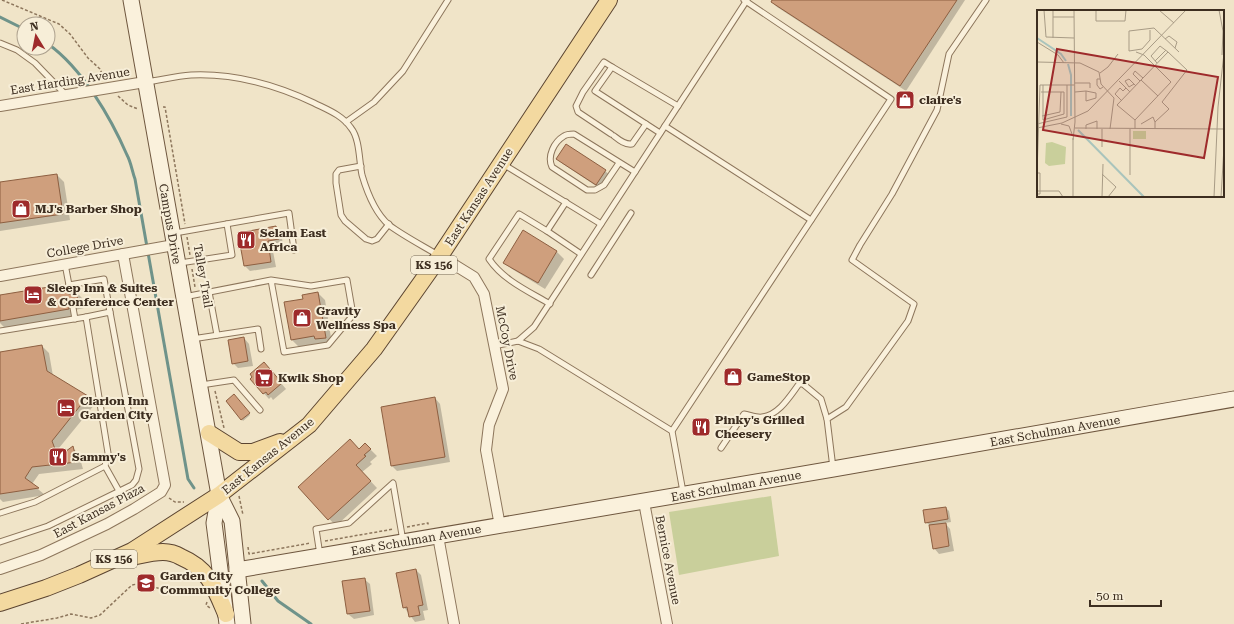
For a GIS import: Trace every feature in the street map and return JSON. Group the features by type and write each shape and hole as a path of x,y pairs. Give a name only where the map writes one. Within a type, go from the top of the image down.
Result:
{"main road":[{"name":"East Kansas Avenue","path":"0,603 46,588 132,551 219,495 309,425 374,349 440,256 609,0"},
{"path":"209,433 239,452 253,452 291,439"},
{"path":"111,560 164,552 176,554 191,561 205,573 216,590 226,619"}],"street":[{"name":"Campus Drive","path":"131,0 173,239 184,263 190,296 191,339 206,384 209,433 219,495 232,521 243,624"},
{"name":"East Harding Avenue","path":"0,106 82,93 103,85 145,82"},
{"name":"College Drive","path":"0,276 138,251 173,239"},
{"name":"East Kansas Plaza","path":"0,569 41,555 73,541 134,509 161,492 165,485 123,254"},
{"name":"McCoy Drive","path":"440,256 474,277 484,294 502,389 489,425 486,450 500,526"},
{"name":"East Schulman Avenue","path":"237,570 644,502 1234,400"},
{"name":"Campus Drive","path":"219,495 214,524 226,619"},
{"name":"Bernice Avenue","path":"644,502 667,624"},
{"path":"438,536 454,624"}],"lane":[{"path":"346,122 374,102 402,72 448,0"},
{"path":"827,419 846,407 908,321 914,304 852,260 892,194 937,110 949,54 986,0"},
{"path":"494,346 518,341 534,327 746,1 891,99 672,431 684,495"},
{"path":"0,43 17,50 35,63 66,96"},
{"path":"646,124 632,144 628,145 578,112 576,106 583,92 604,62 678,106"},
{"path":"612,67 596,91 660,133"},
{"path":"145,82 189,75 239,78 268,84 306,99 341,116 352,129 358,146 362,175 373,206 389,224 440,256"},
{"path":"665,126 811,220"},
{"path":"619,163 604,185 596,190 588,190 552,167 550,155 558,142 565,135 574,134 635,172"},
{"path":"501,162 601,224"},
{"path":"361,166 339,170 336,174 341,216 345,222 366,239 372,241 377,239 389,224"},
{"path":"547,232 566,202"},
{"path":"173,239 227,224 289,213 294,250"},
{"path":"591,275 631,213"},
{"path":"550,304 510,280 495,267 489,259 519,214 581,254"},
{"path":"184,263 232,254 227,224"},
{"path":"0,542 48,526 132,485 136,480 139,469 104,279 69,288 64,264"},
{"path":"190,296 271,280 311,286 347,280 353,315 328,345 284,352 271,280"},
{"path":"209,292 217,335"},
{"path":"72,302 75,319"},
{"path":"0,331 110,312"},
{"path":"86,317 108,453 105,466 119,491"},
{"path":"191,339 258,328 261,349"},
{"path":"518,341 539,349 672,431"},
{"path":"206,384 234,380 260,410"},
{"path":"721,448 744,414 761,417 768,415 781,407 799,384 803,384 821,399 827,419 833,469"},
{"path":"0,513 35,502 105,466"},
{"path":"320,556 316,529 349,523 393,483 403,542"}],"path":[{"path":"2,0 59,24 70,34 88,58 100,69 103,85"},
{"path":"119,98 128,105 139,110"},
{"name":"Talley Trail","path":"160,108 165,107 173,239 184,263 190,296"},
{"path":"206,384 225,429"},
{"path":"161,492 175,502 186,502 193,513"},
{"path":"329,540 387,530"},
{"path":"249,554 308,544"},
{"path":"21,624 71,614 91,618 100,615 132,586 142,583 170,592 202,592"}],"green space":[{"path":"771,496 779,556 679,575 669,512"}],"building":[{"path":"772,0 957,0 900,86 771,2"},
{"path":"566,144 606,170 596,185 556,159"},
{"path":"57,174 63,214 0,223 0,182"},
{"path":"276,226 279,239 268,241 271,262 244,266 238,233"},
{"path":"523,230 557,251 538,283 503,263"},
{"path":"61,285 62,292 76,290 78,301 68,303 69,309 0,321 0,295"},
{"path":"318,292 326,338 315,339 314,336 291,340 284,302 303,299 302,295"},
{"path":"244,337 248,361 232,364 228,340"},
{"path":"42,345 47,371 88,396 52,441 58,457 73,446 77,462 32,467 25,478 39,488 0,494 0,352"},
{"name":"Kwik Shop","path":"264,362 282,383 268,395 266,392 263,394 250,379 252,377 250,374"},
{"path":"234,394 250,413 241,420 226,401"},
{"path":"435,397 445,457 391,466 381,407"},
{"path":"350,439 359,449 365,443 371,449 356,465 371,481 328,520 298,487"},
{"path":"946,507 948,519 925,523 923,510"},
{"path":"946,523 949,546 933,549 929,525"},
{"path":"416,569 423,605 418,606 420,615 409,617 407,607 403,608 396,573"},
{"path":"365,578 370,611 347,614 342,581"}],"waterway":[{"path":"0,17 16,25"},
{"path":"56,51 84,80 104,110 113,125 128,158 135,179 188,479 194,488"},
{"path":"262,581 278,601 311,624"}],"place":[{"name":"claire's","path":"905,100"},
{"name":"MJ's Barber Shop","path":"21,209"},
{"name":"Selam East Africa","path":"246,240"},
{"name":"Sleep Inn & Suites & Conference Center","path":"33,295"},
{"name":"Gravity Wellness Spa","path":"302,318"},
{"name":"GameStop","path":"733,377"},
{"name":"Kwik Shop","path":"264,378"},
{"name":"Clarion Inn Garden City","path":"66,408"},
{"name":"Pinky's Grilled Cheesery","path":"701,427"},
{"name":"Sammy's","path":"58,457"},
{"name":"Garden City Community College","path":"146,583"}]}
